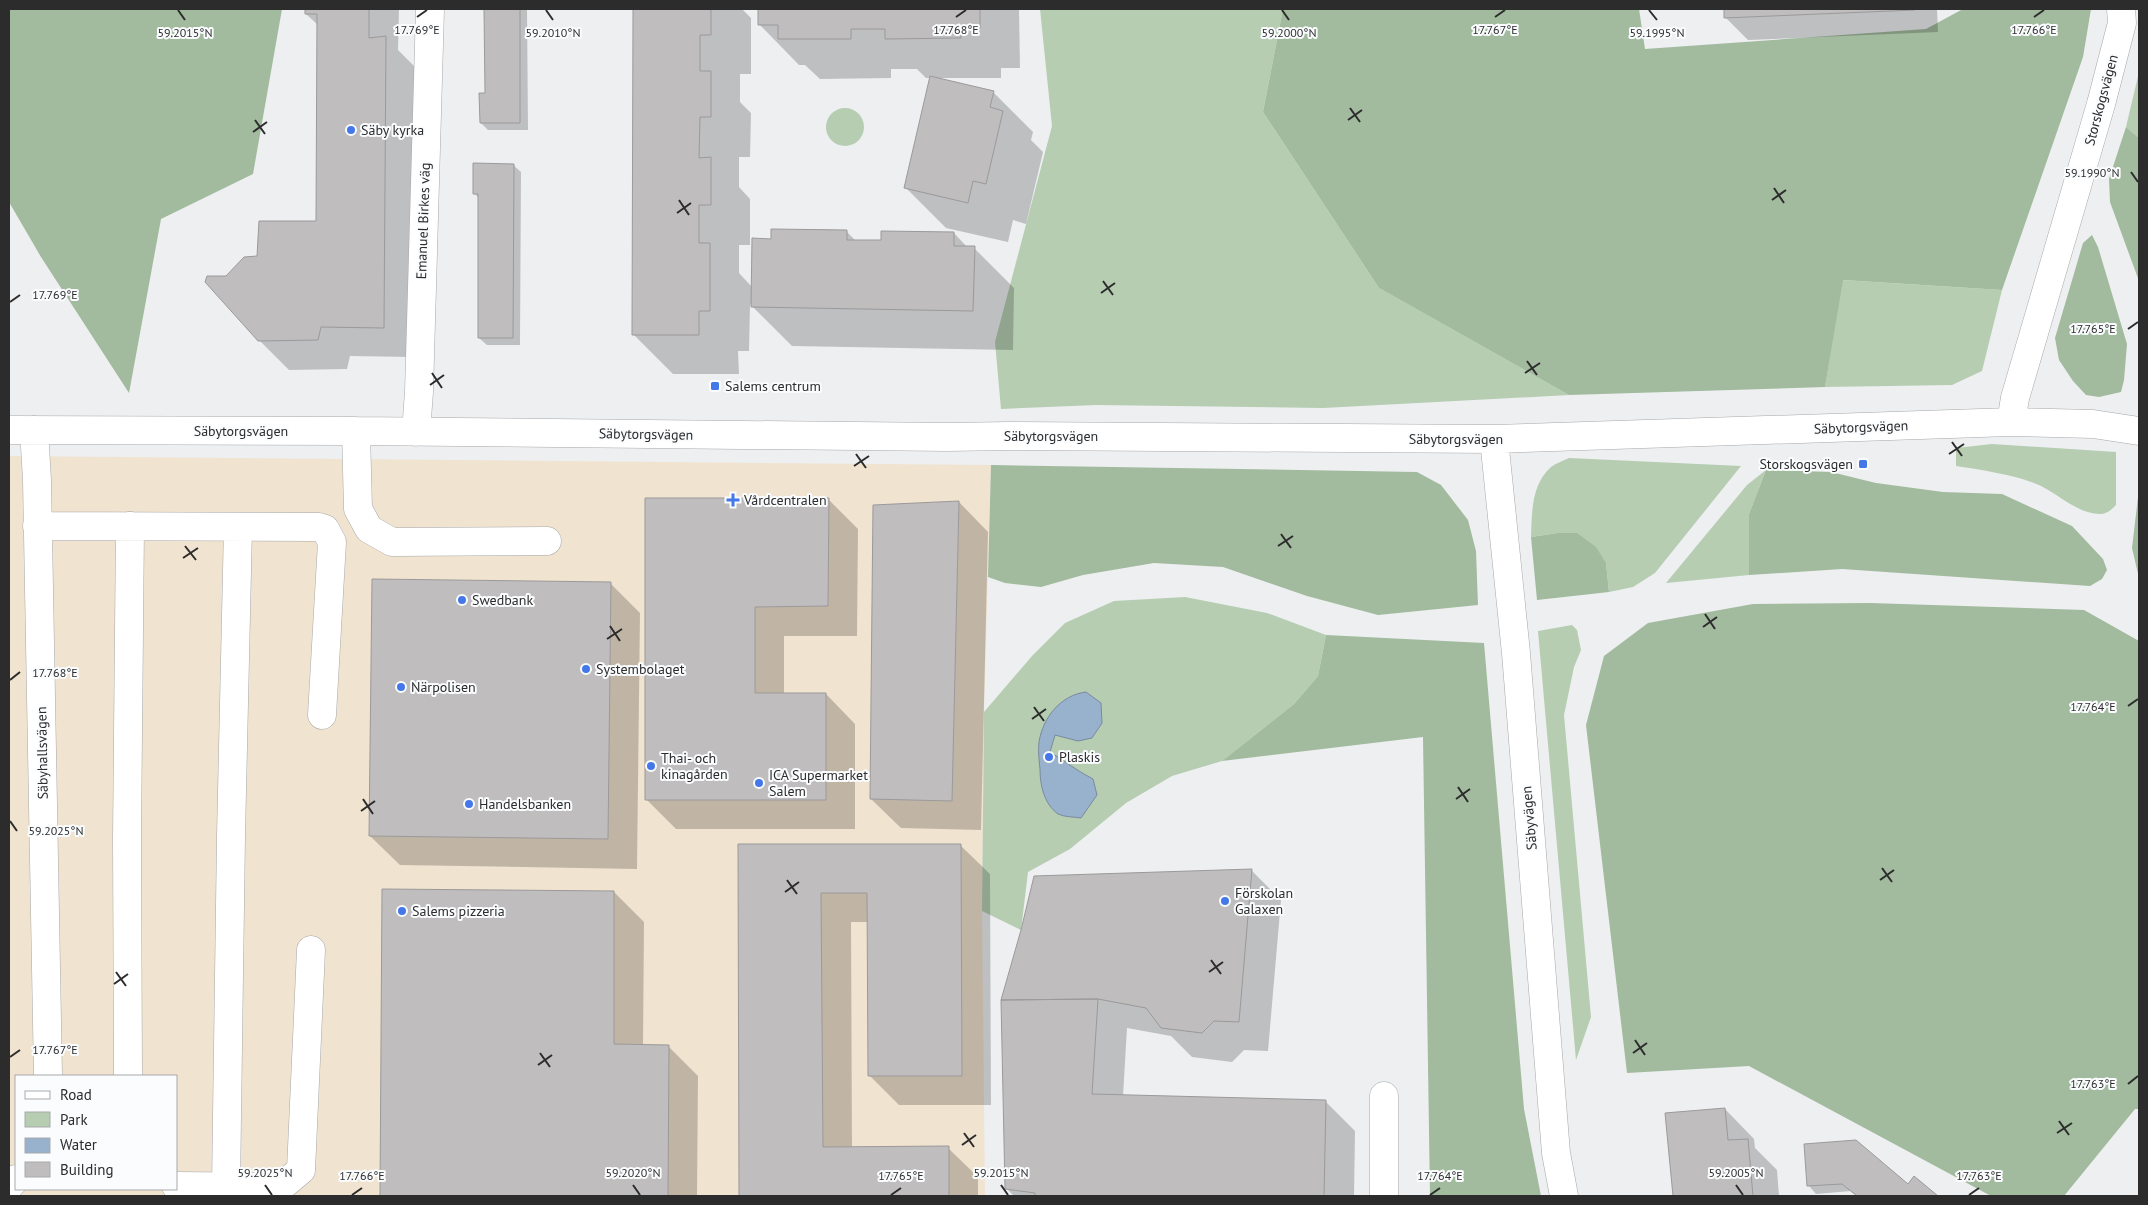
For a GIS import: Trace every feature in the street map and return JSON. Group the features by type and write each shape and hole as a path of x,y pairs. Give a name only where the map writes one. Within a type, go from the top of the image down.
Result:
{"street":[{"name":"Emanuel Birkes väg","path":"416,432 430,9"},
{"name":"Storskogsvägen","path":"2012,422 2015,398 2101,104 2122,22 2121,9"},
{"name":"Säbytorgsvägen","path":"21,430 1494,439 2012,422 2093,424 2139,431"},
{"name":"Säbyhallsvägen","path":"21,430 37,526 48,1075"},
{"path":"356,431 358,508 369,529 392,542 546,540"},
{"name":"Säbyvägen","path":"1494,439 1516,653 1556,1153 1564,1196"},
{"path":"37,526 319,527 325,529 332,542 322,715"},
{"path":"128,1075 127,838 130,526"},
{"path":"226,1187 238,527"},
{"path":"178,1186 283,1185 302,1170 311,950"},
{"path":"1384,1096 1384,1196"}],"shaded area":[{"path":"9,456 991,465 984,712 982,911 985,1196 9,1196"}],"green space":[{"path":"9,9 282,9 253,174 161,219 129,393 41,257 9,202"},
{"path":"1040,9 1283,9 1263,112 1379,288 1569,395 1323,408 1096,405 1001,409 995,342 1052,126"},
{"path":"1283,9 1639,9 1645,49 1926,29 1963,9 2091,9 2083,57 2002,290 1843,280 1825,387 1569,395 1379,288 1263,112"},
{"path":"2139,72 2139,138 2126,127"},
{"path":"845,108 859,113 864,127 859,141 845,146 831,141 826,127 831,113"},
{"path":"2126,127 2139,138 2139,281 2110,202 2109,179"},
{"path":"2092,235 2098,247 2127,344 2121,392 2099,397 2086,395 2073,381 2059,360 2055,338 2083,243"},
{"path":"1842,280 2002,290 1982,371 1952,385 1825,387"},
{"path":"1992,444 2116,452 2116,505 2105,513 2091,513 2074,506 2034,483 2006,475 1956,466 1956,448"},
{"path":"1569,458 1741,466 1655,573 1633,587 1609,592 1606,563 1558,533 1531,537 1534,500 1540,482 1544,474 1551,467"},
{"path":"991,465 1417,472 1441,485 1468,520 1476,551 1478,605 1378,615 1307,596 1223,567 1154,563 1083,575 1041,587 1005,583 988,577"},
{"path":"1766,470 1749,514 1749,575 1666,583 1747,485"},
{"path":"1766,470 1831,472 1876,483 1943,492 2002,494 2072,526 2103,559 2107,570 2102,579 2090,586 1842,569 1749,575 1749,514"},
{"path":"2139,489 2139,578 2132,548"},
{"path":"1558,533 1577,533 1596,547 1606,563 1609,592 1537,600 1531,537"},
{"path":"1185,597 1267,613 1326,635 1318,676 1294,704 1222,761 1172,776 1126,803 1070,849 1028,872 1021,930 982,911 984,712 1032,656 1065,623 1114,601"},
{"path":"1870,603 2084,610 2139,641 2139,1109 2135,1109 2064,1196 1991,1196 1749,1066 1627,1073 1586,725 1604,656 1648,623 1753,604"},
{"path":"1572,625 1577,630 1581,650 1574,667 1564,715 1591,1017 1576,1060 1538,631"},
{"path":"1326,635 1484,643 1524,1109 1541,1196 1430,1196 1423,737 1222,761 1294,704 1318,676"}],"water":[{"name":"Plaskis","path":"1086,692 1101,703 1102,723 1092,738 1078,741 1055,735 1050,752 1093,779 1097,795 1081,818 1058,814 1046,800 1041,781 1039,745 1045,724 1055,709 1069,698"}],"building":[{"name":"Säby kyrka","path":"305,9 369,9 369,38 386,36 384,328 321,327 318,340 258,341 205,282 207,276 226,276 244,257 257,256 259,221 316,221 317,14 305,14"},
{"path":"484,9 520,9 520,123 480,123 479,93 485,93"},
{"path":"633,9 711,9 711,35 700,35 700,71 711,71 711,117 700,117 699,158 711,157 711,205 699,205 699,243 710,243 710,311 699,311 699,335 632,335"},
{"path":"758,9 980,9 980,28 961,29 961,38 885,39 885,29 851,29 851,39 778,39 778,25 758,25"},
{"path":"1724,9 1915,9 1915,10 1724,18"},
{"path":"930,76 994,91 990,107 1003,111 986,184 973,181 968,203 904,188"},
{"path":"473,163 514,164 513,338 478,338 478,194 473,194"},
{"path":"771,229 847,230 847,240 881,240 881,231 954,232 954,246 975,246 973,311 751,307 752,238 771,239"},
{"path":"645,498 829,498 828,606 755,607 755,693 826,693 826,800 645,800"},
{"path":"959,501 952,801 870,799 873,505"},
{"path":"372,579 611,582 608,839 369,836"},
{"path":"738,844 961,844 962,1076 868,1076 867,893 821,893 823,1147 949,1146 949,1196 739,1196"},
{"path":"1252,869 1239,1022 1214,1021 1202,1033 1161,1028 1146,1008 1098,999 1001,1000 1034,876"},
{"path":"382,889 614,891 614,1044 669,1045 668,1196 380,1196"},
{"path":"1098,999 1092,1094 1326,1100 1324,1196 1035,1196 1035,1193 1005,1189 1001,1000"},
{"path":"1725,1108 1728,1140 1748,1139 1753,1196 1673,1196 1665,1113"},
{"path":"1856,1140 1908,1184 1914,1176 1938,1196 1857,1196 1842,1184 1807,1186 1804,1144"}],"place":[{"name":"Säby kyrka","path":"351,130"},
{"name":"Salems centrum","path":"715,386"},
{"name":"Storskogsvägen","path":"1863,464"},
{"name":"Vårdcentralen","path":"733,500"},
{"name":"Swedbank","path":"462,600"},
{"name":"Systembolaget","path":"586,669"},
{"name":"Närpolisen","path":"401,687"},
{"name":"Plaskis","path":"1049,757"},
{"name":"Thai- och kinagården","path":"651,766"},
{"name":"ICA Supermarket Salem","path":"759,783"},
{"name":"Handelsbanken","path":"469,804"},
{"name":"Förskolan Galaxen","path":"1225,901"},
{"name":"Salems pizzeria","path":"402,911"}]}
